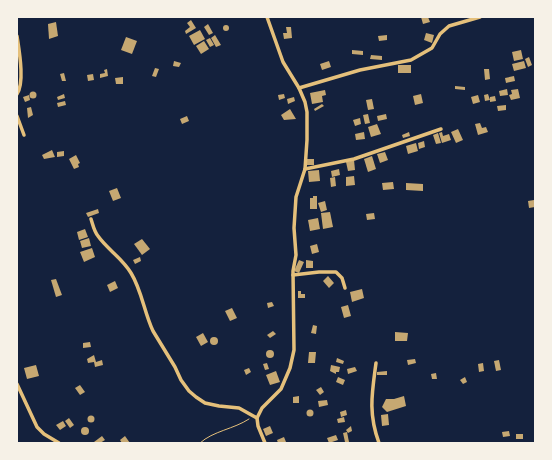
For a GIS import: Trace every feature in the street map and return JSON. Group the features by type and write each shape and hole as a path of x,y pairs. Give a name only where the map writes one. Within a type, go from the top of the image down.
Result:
{"street":[{"path":"265,443 258,426 258,418 262,408 281,389 290,368 294,350 293,274 296,255 294,228 296,198 304,169 307,140 307,112 305,102 299,88 283,62 267,17"},
{"path":"299,88 367,69 411,60 432,48 440,34 450,26 480,17"},
{"path":"17,36 20,70 20,90 17,94"},
{"path":"17,116 24,135"},
{"path":"304,169 354,159 441,129"},
{"path":"91,219 98,237 125,264 131,273 140,291 153,331 189,391 205,403 239,408 258,418"},
{"path":"293,274 336,272 342,278 344,288"},
{"path":"376,363 371,401 373,423 379,443"},
{"path":"17,384 37,426 44,434 59,443"}],"path":[{"path":"200,443 206,438 243,423 253,416"}],"building":[{"path":"421,17 428,17 430,22 423,24"},
{"path":"191,20 196,28 186,34 185,31 190,27 187,23"},
{"path":"56,22 58,36 49,39 48,24"},
{"path":"208,24 213,33 209,35 204,27"},
{"path":"226,25 229,28 226,31 223,28"},
{"path":"286,27 291,27 292,38 284,39 283,33 287,33"},
{"path":"200,30 205,39 194,45 189,36"},
{"path":"426,33 434,35 432,43 424,40"},
{"path":"215,35 221,45 216,47 211,38"},
{"path":"387,35 387,40 379,41 378,36"},
{"path":"126,37 137,41 132,54 121,50"},
{"path":"210,38 214,45 210,47 206,40"},
{"path":"204,41 209,49 201,54 196,46"},
{"path":"352,50 363,51 363,55 352,54"},
{"path":"521,50 523,59 514,61 512,52"},
{"path":"371,55 382,56 382,60 370,59"},
{"path":"529,57 532,65 528,67 525,59"},
{"path":"174,61 181,63 179,67 173,66"},
{"path":"329,61 331,67 322,70 320,64"},
{"path":"524,61 526,68 514,71 512,64"},
{"path":"398,65 411,65 411,73 398,73"},
{"path":"155,68 159,69 156,77 152,76"},
{"path":"107,69 108,76 100,78 100,74 105,73 104,70"},
{"path":"484,69 489,69 490,79 485,80"},
{"path":"64,73 66,81 62,81 60,74"},
{"path":"93,74 94,80 88,81 87,75"},
{"path":"514,76 515,81 506,83 505,78"},
{"path":"123,77 123,84 116,84 115,78"},
{"path":"455,86 465,87 465,90 455,89"},
{"path":"507,89 508,95 500,96 499,91"},
{"path":"518,89 520,98 511,100 509,95 512,94 511,90"},
{"path":"325,90 326,95 322,96 323,102 312,104 310,93"},
{"path":"33,92 36,95 33,98 30,95"},
{"path":"64,94 65,98 58,100 57,97"},
{"path":"284,94 285,98 279,100 278,95"},
{"path":"421,94 423,103 415,105 413,96"},
{"path":"488,94 490,100 485,101 484,95"},
{"path":"29,95 30,100 25,102 23,97"},
{"path":"478,95 480,102 473,104 471,97"},
{"path":"495,96 496,101 490,102 490,97"},
{"path":"294,97 295,101 288,104 287,99"},
{"path":"372,99 374,109 368,110 366,100"},
{"path":"65,101 66,105 58,107 57,103"},
{"path":"322,104 324,106 315,111 314,109"},
{"path":"506,105 506,110 498,111 497,106"},
{"path":"31,107 33,115 28,118 27,108"},
{"path":"290,109 296,119 284,120 281,115"},
{"path":"368,114 370,123 365,124 363,115"},
{"path":"386,114 387,119 378,121 377,116"},
{"path":"187,116 189,121 182,124 180,119"},
{"path":"360,118 361,124 355,126 353,120"},
{"path":"480,123 482,128 486,127 488,132 478,135 475,124"},
{"path":"377,124 381,134 371,137 368,127"},
{"path":"458,129 463,140 456,143 451,132"},
{"path":"364,132 365,139 356,140 355,134"},
{"path":"409,132 410,136 403,138 402,135"},
{"path":"442,132 443,136 449,134 451,140 442,143 439,133"},
{"path":"438,133 441,143 436,144 433,135"},
{"path":"424,141 425,147 419,149 418,143"},
{"path":"416,143 418,151 408,154 406,146"},
{"path":"52,150 55,157 44,159 42,155"},
{"path":"64,151 64,156 57,157 57,152"},
{"path":"385,152 388,160 380,163 377,154"},
{"path":"76,155 80,163 78,164 79,167 74,169 69,159"},
{"path":"372,156 376,169 368,172 364,159"},
{"path":"307,159 314,159 314,165 307,165"},
{"path":"354,160 355,170 348,171 346,162"},
{"path":"339,169 340,175 332,177 331,171"},
{"path":"319,170 320,181 309,182 308,171"},
{"path":"354,176 355,185 346,186 346,177"},
{"path":"335,177 336,186 331,187 330,178"},
{"path":"393,182 394,189 383,190 382,183"},
{"path":"406,183 423,184 423,191 406,190"},
{"path":"117,188 121,198 113,201 109,191"},
{"path":"313,196 317,196 317,209 310,209 310,198 313,198"},
{"path":"534,200 535,207 529,208 528,201"},
{"path":"325,201 327,210 321,212 318,203"},
{"path":"98,209 99,213 88,217 86,213"},
{"path":"330,212 333,227 323,229 321,213"},
{"path":"374,213 375,219 367,220 366,214"},
{"path":"318,218 320,229 310,231 308,220"},
{"path":"85,229 88,237 79,240 77,232"},
{"path":"89,238 91,246 82,248 80,241"},
{"path":"142,239 150,249 142,255 134,244"},
{"path":"317,244 319,252 312,254 310,246"},
{"path":"92,248 95,257 84,262 80,252"},
{"path":"140,257 141,261 135,264 133,260"},
{"path":"299,260 304,262 299,273 294,271"},
{"path":"306,260 313,261 313,268 306,268"},
{"path":"328,276 334,283 329,288 323,281"},
{"path":"56,279 62,295 56,297 51,280"},
{"path":"115,281 118,288 110,292 107,285"},
{"path":"362,289 364,298 352,302 350,292"},
{"path":"298,291 301,291 301,294 305,294 305,298 298,298"},
{"path":"272,302 274,306 268,308 267,303"},
{"path":"348,305 351,316 344,318 341,307"},
{"path":"232,308 237,318 230,321 225,311"},
{"path":"313,325 317,326 316,334 311,333"},
{"path":"273,331 276,334 270,338 267,335"},
{"path":"395,332 408,333 407,341 395,341"},
{"path":"203,333 208,342 201,346 196,337"},
{"path":"212,337 216,337 218,341 216,345 212,345 210,343 210,339"},
{"path":"90,342 91,347 83,348 83,343"},
{"path":"270,350 273,351 273,357 270,358 267,357 266,354 267,351"},
{"path":"309,352 316,352 315,363 308,363"},
{"path":"94,355 96,362 102,360 103,365 95,367 94,362 88,363 87,359"},
{"path":"337,358 344,361 343,364 336,362"},
{"path":"415,359 416,363 408,365 407,360"},
{"path":"499,360 501,370 496,371 494,361"},
{"path":"267,363 269,369 265,370 263,364"},
{"path":"483,363 484,371 479,372 478,364"},
{"path":"36,365 39,376 27,379 24,368"},
{"path":"331,365 340,367 339,372 336,372 336,374 330,371"},
{"path":"355,367 357,371 348,374 347,369"},
{"path":"249,368 251,372 246,375 244,370"},
{"path":"276,371 280,382 270,385 266,375"},
{"path":"387,371 387,375 377,375 377,372"},
{"path":"436,373 437,379 432,379 431,374"},
{"path":"338,377 345,380 343,385 336,382"},
{"path":"465,377 467,382 463,384 460,380"},
{"path":"80,385 85,392 80,395 75,388"},
{"path":"321,387 324,392 320,395 316,390"},
{"path":"299,396 299,403 293,403 293,397"},
{"path":"404,396 406,406 387,412 382,407 386,399 394,399"},
{"path":"327,400 328,405 319,407 318,401"},
{"path":"310,410 313,413 310,416 307,413"},
{"path":"346,410 347,415 341,417 340,412"},
{"path":"388,414 389,425 382,426 381,415"},
{"path":"91,416 94,419 91,422 88,419"},
{"path":"344,417 345,422 338,423 337,419"},
{"path":"69,418 74,425 70,428 65,421"},
{"path":"63,421 66,426 60,430 56,425"},
{"path":"270,426 273,433 266,436 263,429"},
{"path":"351,426 352,431 348,433 346,430"},
{"path":"83,427 87,427 89,431 87,435 83,435 81,433 81,429"},
{"path":"509,431 510,436 503,437 502,432"},
{"path":"347,432 349,442 345,442 343,433"},
{"path":"516,434 523,434 523,439 516,439"},
{"path":"336,435 338,440 329,443 327,438"},
{"path":"102,436 105,440 100,443 94,442"},
{"path":"125,436 130,443 122,443 120,440"},
{"path":"284,437 286,442 278,443 277,440"}]}
